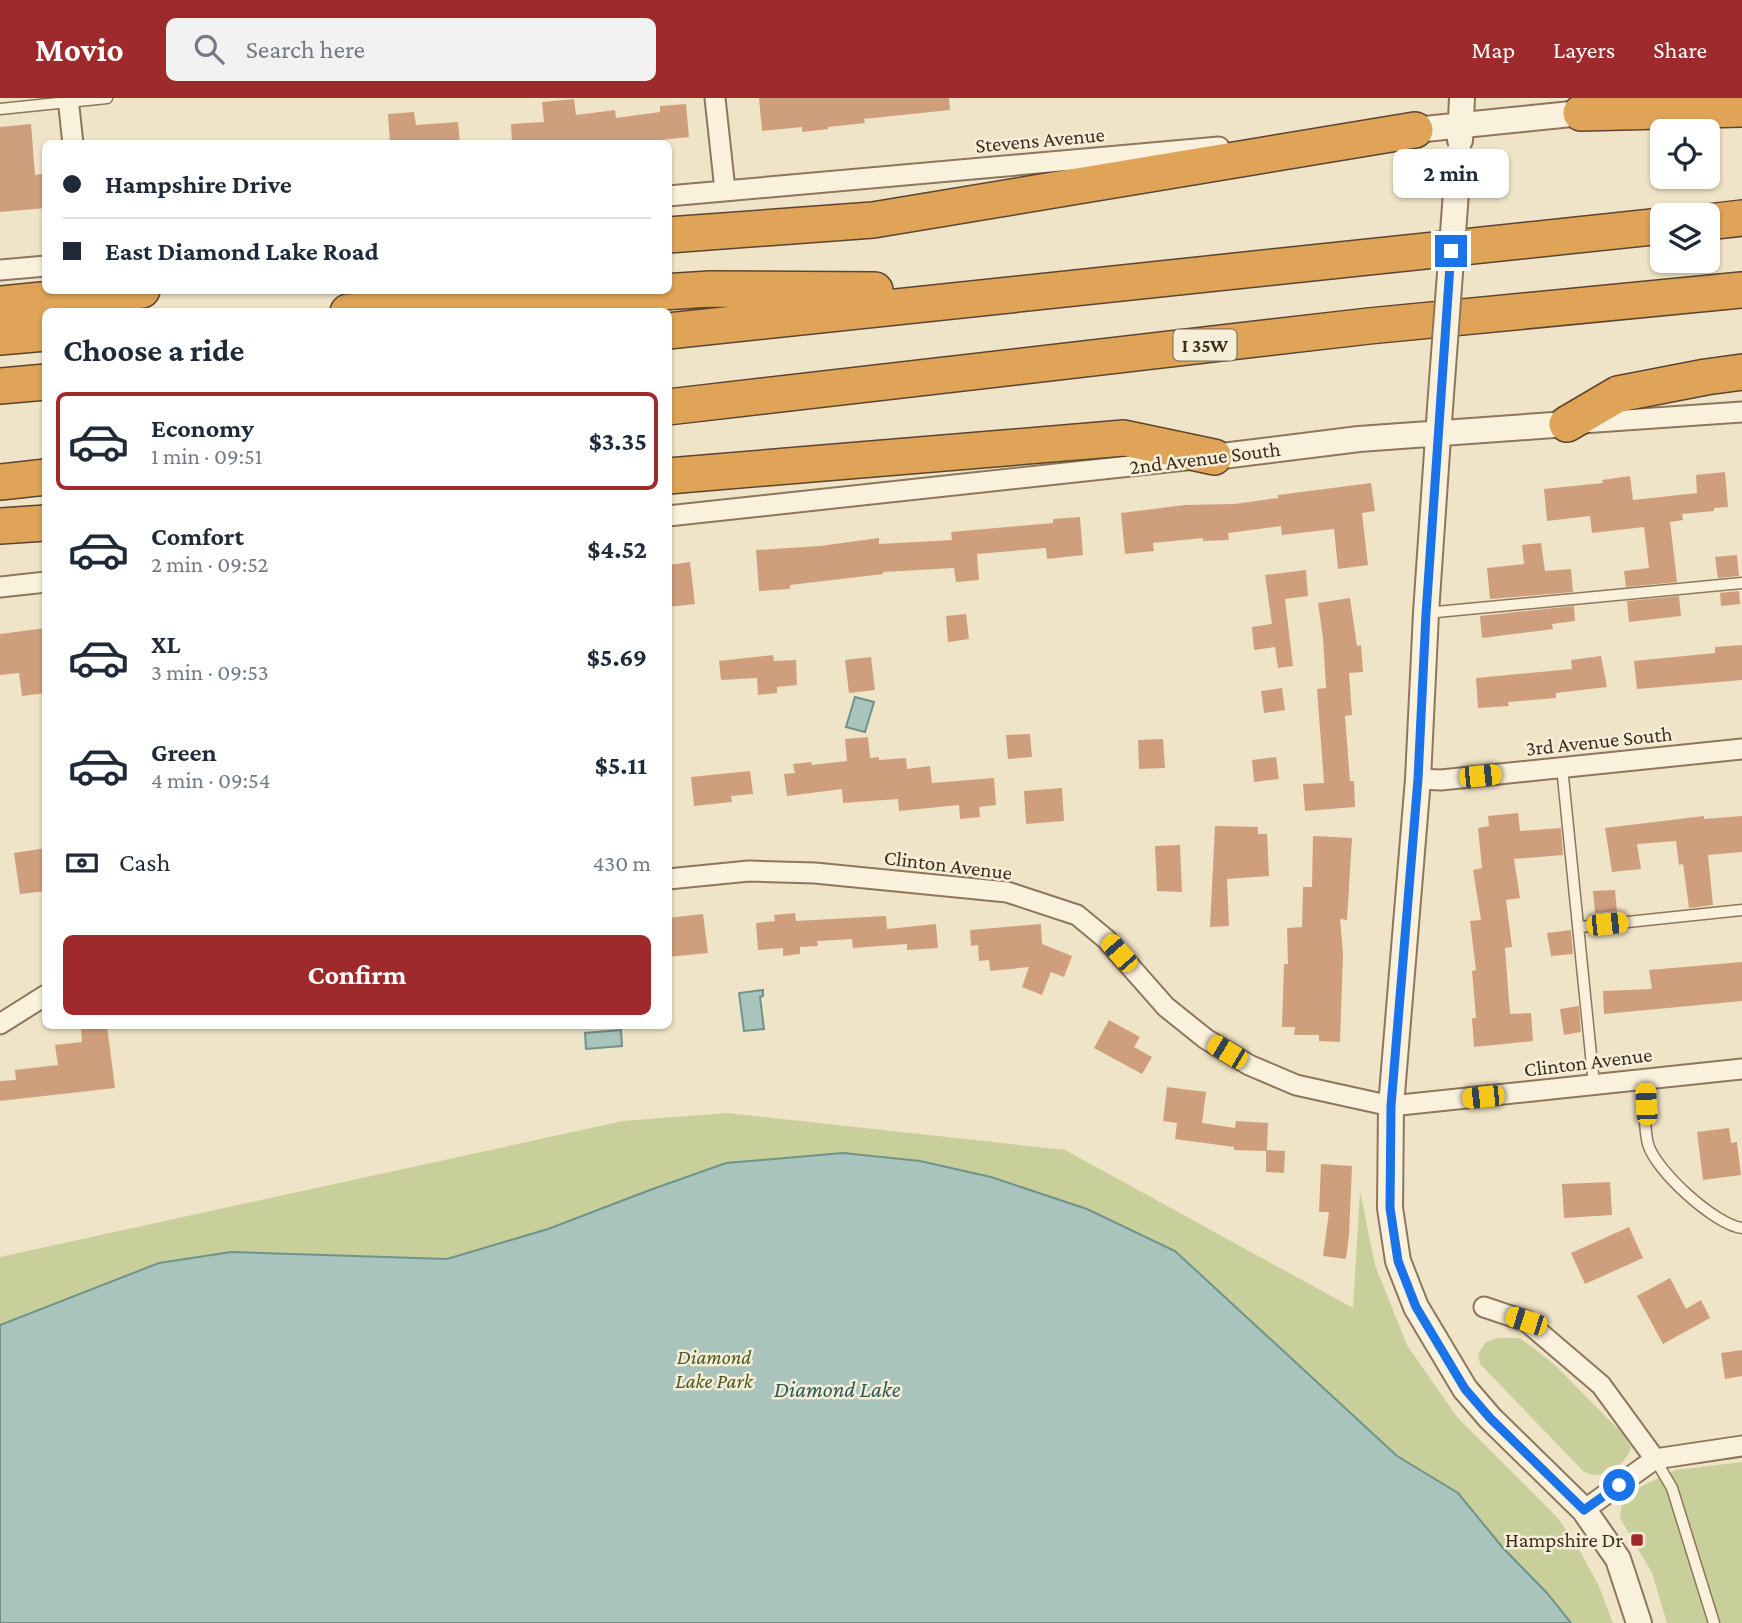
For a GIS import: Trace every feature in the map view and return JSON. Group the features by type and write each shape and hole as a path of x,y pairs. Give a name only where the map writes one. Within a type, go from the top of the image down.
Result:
{"highway":[{"path":"1581,113 1742,109"},
{"path":"672,235 873,220 1415,130"},
{"path":"1720,221 1742,218"},
{"path":"672,331 1650,227"},
{"path":"672,291 710,289 1047,290"},
{"name":"I 35W","path":"672,407 1369,326 1742,290"},
{"path":"0,304 101,294"},
{"path":"411,308 631,294"},
{"path":"0,337 42,334"},
{"path":"1567,424 1618,394 1742,373"},
{"path":"0,386 42,383"},
{"path":"672,476 1124,438 1214,457"},
{"path":"0,482 42,477"},
{"path":"0,526 42,523"}],"street":[{"path":"715,98 725,190"},
{"path":"1462,98 1426,614 1418,779 1391,1106 1390,1208 1398,1261 1416,1307 1465,1389 1490,1418 1584,1510 1618,1559 1639,1623"},
{"path":"1415,130 1729,98"},
{"path":"68,100 73,140"},
{"name":"Stevens Avenue","path":"672,196 1415,130"},
{"path":"0,270 42,265"},
{"name":"2nd Avenue South","path":"672,516 1359,439 1742,412"},
{"path":"0,587 42,582"},
{"name":"3rd Avenue South","path":"1418,779 1441,780 1742,749"},
{"name":"Clinton Avenue","path":"672,880 749,871 815,873 1007,892 1077,915 1106,939 1166,1007 1206,1039 1249,1065 1296,1085 1391,1106 1742,1069"},
{"path":"0,1024 42,998"},
{"path":"1484,1307 1526,1321 1601,1385 1655,1459"},
{"path":"1584,1510 1655,1459 1742,1446"}],"lane":[{"path":"0,109 107,98"},
{"path":"1426,614 1742,583"},
{"path":"1562,768 1594,1086"},
{"path":"1580,927 1742,910"},
{"path":"1644,1078 1648,1144 1657,1161 1698,1205 1731,1227 1742,1228"},
{"path":"1655,1459 1672,1488 1714,1623"}],"green space":[{"name":"Diamond Lake","path":"727,1113 1065,1150 1353,1308 1360,1191 1375,1265 1407,1345 1457,1417 1557,1517 1598,1584 1613,1623 0,1623 0,1257 623,1121"},
{"path":"1497,1338 1520,1338 1554,1364 1623,1434 1631,1448 1624,1461 1599,1475 1584,1472 1480,1364 1478,1354 1485,1343"},
{"path":"1742,1462 1742,1623 1667,1623 1652,1573 1620,1518 1622,1501 1640,1487 1675,1470"}],"water":[{"path":"855,697 874,702 865,732 846,727"},
{"path":"763,990 763,996 760,997 764,1029 744,1031 739,993"},
{"path":"621,1030 622,1046 586,1049 585,1033"},
{"name":"Diamond Lake","path":"843,1153 920,1161 991,1177 1087,1209 1175,1251 1397,1456 1458,1493 1503,1548 1547,1593 1571,1623 0,1623 0,1325 159,1263 231,1252 447,1259 548,1229 726,1163"}],"building":[{"path":"759,98 949,98 950,110 864,119 865,123 802,132 802,127 762,131"},
{"path":"574,99 576,115 615,110 616,118 660,112 660,106 686,104 689,137 661,140 512,140 511,124 544,122 542,102"},
{"path":"414,112 416,125 458,122 460,140 390,140 388,114"},
{"path":"31,124 35,175 42,174 42,208 0,212 0,127"},
{"path":"1725,472 1728,507 1682,514 1683,520 1670,522 1677,582 1626,587 1624,571 1649,568 1644,527 1592,533 1590,516 1547,521 1544,489 1603,483 1602,480 1630,476 1633,500 1697,493 1696,475"},
{"path":"1371,483 1375,511 1362,513 1368,565 1338,569 1334,529 1282,535 1281,526 1228,533 1229,540 1203,541 1203,538 1153,543 1154,551 1125,554 1121,513 1185,505 1234,504 1278,498 1278,495"},
{"path":"1080,517 1083,555 1047,559 1046,548 977,554 979,580 956,582 954,568 883,572 790,585 790,589 759,591 756,550 820,546 879,538 879,544 952,540 951,532 1053,523 1053,519"},
{"path":"1541,543 1545,571 1571,569 1573,592 1490,599 1487,568 1524,564 1522,545"},
{"path":"1737,555 1739,576 1718,578 1715,557"},
{"path":"690,562 695,604 672,607 672,564"},
{"path":"1306,570 1308,596 1285,599 1293,666 1278,668 1275,647 1254,650 1252,627 1272,624 1265,575"},
{"path":"1739,591 1740,604 1721,606 1720,593"},
{"path":"1679,596 1681,616 1629,622 1627,601"},
{"path":"1350,598 1357,646 1361,645 1363,672 1349,673 1352,715 1345,716 1350,781 1354,781 1355,807 1305,811 1303,784 1324,783 1317,689 1326,688 1318,603"},
{"path":"1574,606 1575,621 1552,624 1553,629 1482,638 1480,616"},
{"path":"966,614 969,639 948,642 946,616"},
{"path":"42,629 42,694 22,696 19,673 0,675 0,634"},
{"path":"1742,645 1742,680 1637,689 1634,661 1715,653 1715,647"},
{"path":"773,655 774,661 796,660 797,685 777,687 777,693 758,695 757,678 721,680 719,661"},
{"path":"1601,656 1607,687 1556,693 1556,698 1508,702 1509,706 1478,708 1476,678 1572,669 1571,660"},
{"path":"871,657 875,690 849,693 845,660"},
{"path":"1282,688 1285,710 1264,713 1261,691"},
{"path":"1030,734 1032,757 1008,759 1006,735"},
{"path":"868,737 870,758 906,758 907,769 930,766 932,783 994,778 996,805 979,807 980,817 960,819 959,805 899,811 898,799 843,803 842,789 787,796 784,774 795,773 793,764 847,761 845,739"},
{"path":"1163,739 1165,768 1139,769 1138,740"},
{"path":"1276,757 1279,779 1254,782 1252,760"},
{"path":"750,771 753,794 731,796 732,802 694,806 691,777"},
{"path":"1062,788 1064,821 1026,824 1024,791"},
{"path":"1518,813 1520,831 1561,828 1563,855 1514,859 1520,898 1506,900 1512,947 1505,948 1510,1014 1531,1013 1533,1041 1474,1047 1472,1018 1476,1018 1472,971 1476,970 1470,921 1481,920 1473,870 1482,868 1478,828 1489,826 1488,816"},
{"path":"1704,816 1704,819 1742,816 1742,852 1708,855 1713,905 1689,908 1683,864 1679,865 1676,841 1637,844 1641,869 1612,872 1605,828"},
{"path":"1215,826 1258,827 1258,834 1267,834 1269,876 1227,879 1229,926 1210,927"},
{"path":"1313,836 1352,838 1347,920 1340,919 1343,954 1340,1042 1319,1041 1319,1035 1294,1035 1295,1027 1282,1027 1284,964 1288,964 1287,928 1302,927 1303,887 1312,887"},
{"path":"1180,845 1182,892 1157,891 1155,846"},
{"path":"42,849 42,891 20,894 14,853"},
{"path":"1615,890 1617,911 1595,913 1593,891"},
{"path":"795,913 796,921 886,916 887,929 936,924 938,948 907,950 907,944 853,948 852,939 817,941 818,946 800,947 800,954 783,956 783,948 758,950 756,923 775,921 774,915"},
{"path":"703,914 708,953 672,957 672,918"},
{"path":"1041,924 1042,944 1072,956 1064,977 1051,972 1042,995 1022,987 1029,967 990,971 989,960 979,961 978,945 971,946 970,930"},
{"path":"1571,930 1573,954 1551,956 1547,933"},
{"path":"1742,962 1742,1001 1604,1014 1603,991 1652,989 1649,970"},
{"path":"1579,1006 1581,1032 1564,1035 1560,1009"},
{"path":"1109,1020 1140,1037 1134,1047 1152,1057 1142,1074 1094,1048"},
{"path":"81,1029 107,1029 115,1088 0,1101 0,1081 16,1080 15,1070 58,1065 55,1045 82,1042"},
{"path":"1167,1087 1206,1092 1202,1123 1235,1128 1236,1121 1268,1123 1267,1150 1285,1151 1284,1173 1266,1172 1266,1151 1234,1150 1234,1147 1175,1139 1177,1123 1163,1121"},
{"path":"1729,1128 1731,1143 1737,1142 1741,1175 1703,1180 1697,1132"},
{"path":"1321,1164 1352,1166 1346,1259 1323,1256 1329,1212 1319,1212"},
{"path":"1610,1182 1612,1215 1564,1218 1562,1184"},
{"path":"1629,1227 1643,1258 1585,1284 1571,1253"},
{"path":"1670,1278 1686,1309 1701,1300 1710,1318 1663,1344 1637,1296"},
{"path":"1742,1350 1742,1376 1725,1379 1721,1353"}],"place":[{"name":"Hampshire Dr","path":"1637,1540"}],"route":[{"path":"1451,251 1426,614 1418,779 1391,1106 1390,1208 1398,1261 1416,1307 1465,1389 1490,1418 1584,1510 1619,1485"}],"park label":[{"name":"Diamond Lake Park","path":"714,1369"}]}
